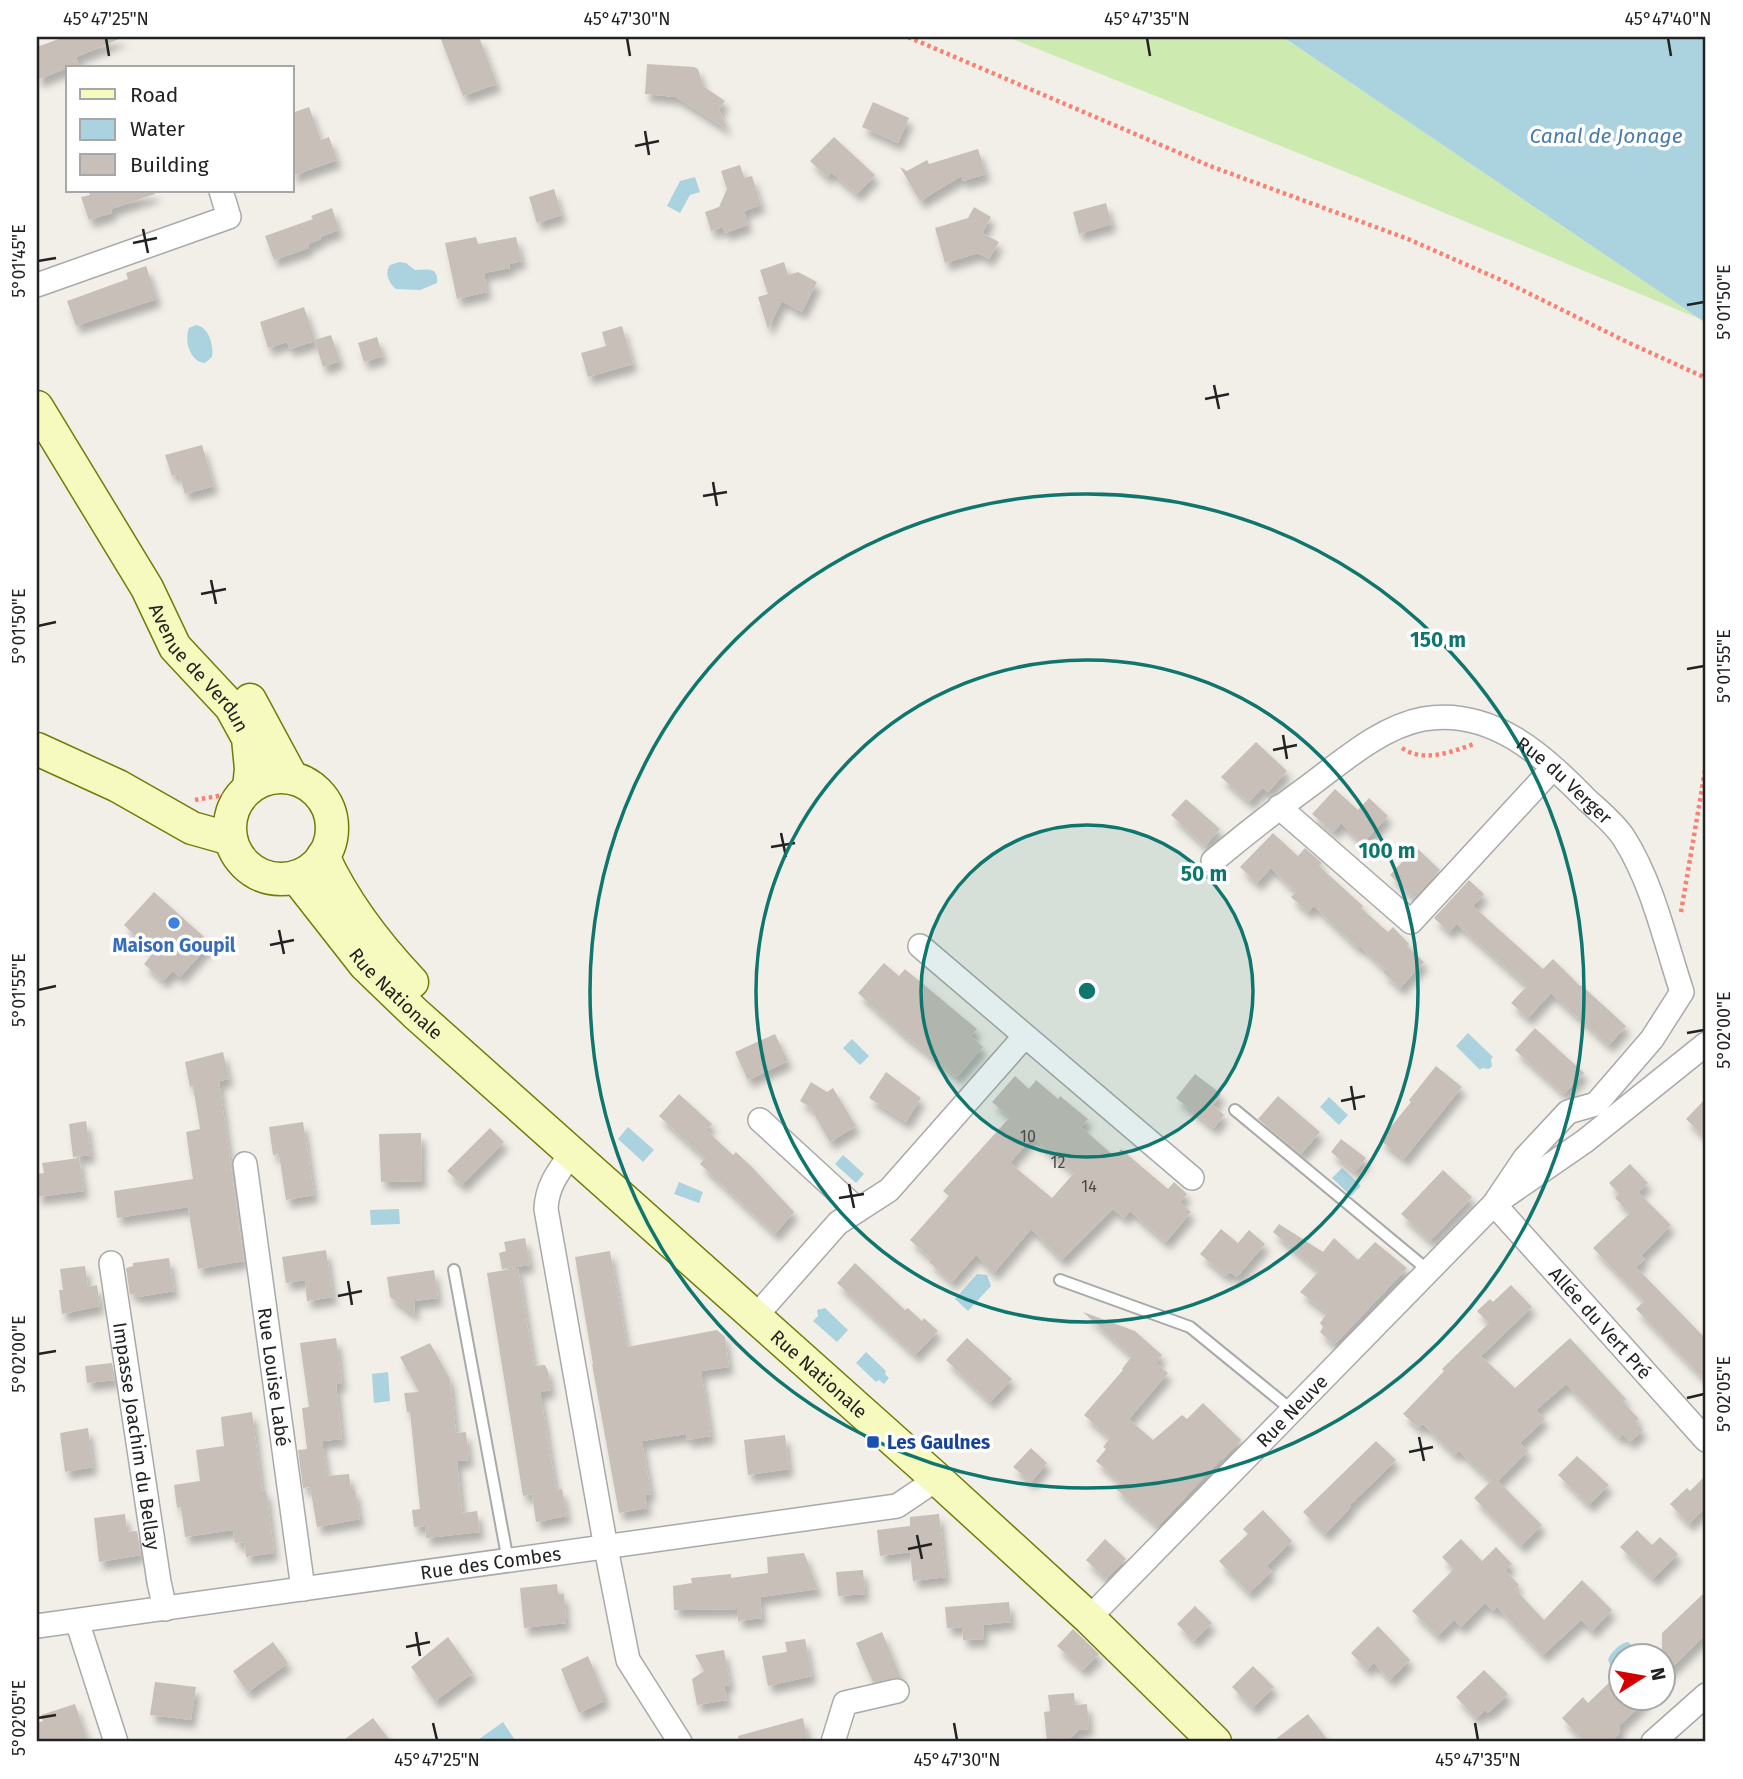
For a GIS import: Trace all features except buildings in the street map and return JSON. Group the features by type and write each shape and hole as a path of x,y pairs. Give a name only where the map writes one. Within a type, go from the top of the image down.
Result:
{"main road":[{"name":"Avenue de Verdun","path":"37,407 147,588 175,647 231,707 248,738 251,769 238,812"},
{"name":"Avenue de Verdun","path":"147,588 252,702 292,778"},
{"path":"37,749 118,786 193,810 238,812"},
{"path":"292,778 318,793 329,812 331,835 323,856 316,865 296,877 269,877 256,872 236,852 238,812 265,779 292,778"},
{"name":"Rue Nationale","path":"323,856 341,892 382,951 541,1127"},
{"name":"Rue Nationale","path":"296,877 365,965 571,1154 937,1479 1089,1618 1215,1742"}],"street":[{"path":"37,285 229,217 220,192"},
{"name":"Rue du Verger","path":"1213,860 1279,807 1387,732 1422,719 1457,717 1490,725 1521,741 1623,836 1648,886 1682,992 1652,1039 1596,1104 1568,1112"},
{"path":"1279,807 1411,922 1553,768"},
{"path":"920,946 1192,1178"},
{"path":"755,1317 838,1223 889,1190 1024,1037"},
{"name":"Rue Neuve","path":"1494,1204 1585,1142 1706,1044"},
{"name":"Rue Neuve","path":"1089,1618 1494,1204 1525,1158 1568,1112"},
{"path":"760,1120 858,1210"},
{"path":"571,1154 550,1184 547,1209 606,1548 628,1660 680,1742"},
{"name":"Rue Louise Labé","path":"246,1164 303,1589"},
{"name":"Allée du Vert Pré","path":"1494,1204 1706,1440"},
{"name":"Impasse Joachim du Bellay","path":"111,1263 165,1609"},
{"name":"Rue des Combes","path":"37,1626 897,1506 937,1479"},
{"path":"77,1621 116,1742"},
{"path":"833,1742 845,1703 897,1691"},
{"path":"1653,1742 1706,1695"}],"lane":[{"path":"1234,1110 1429,1271"},
{"path":"454,1270 508,1562"},
{"path":"1060,1280 1190,1326 1293,1410"}],"path":[{"path":"908,37 1210,166 1408,239 1510,284 1706,378"},
{"path":"1387,732 1394,742 1408,751 1425,755 1443,754 1475,743 1487,745"},
{"path":"1679,923 1706,765"}],"green space":[{"path":"1008,37 1283,37 1700,319 1363,179"}],"water":[{"name":"Canal de Jonage","path":"1283,37 1706,37 1706,323 1700,319"},
{"path":"695,177 700,192 690,195 680,213 667,206 680,181"},
{"path":"406,263 415,270 434,271 437,283 420,290 396,289 389,281 387,271 390,265"},
{"path":"196,325 204,329 211,342 212,357 205,363 195,359 188,345 189,328"},
{"path":"1468,1033 1493,1057 1489,1069 1480,1070 1456,1046"},
{"path":"852,1039 869,1056 860,1065 843,1048"},
{"path":"1329,1097 1348,1115 1339,1125 1320,1107"},
{"path":"628,1127 654,1150 643,1162 618,1139"},
{"path":"843,1155 864,1174 856,1183 835,1164"},
{"path":"1342,1168 1361,1186 1351,1196 1332,1178"},
{"path":"679,1182 703,1192 699,1203 674,1194"},
{"path":"399,1209 400,1224 371,1225 370,1210"},
{"path":"977,1274 987,1275 991,1286 968,1311 955,1299"},
{"path":"825,1308 848,1330 837,1342 813,1321 818,1316 817,1310"},
{"path":"866,1352 886,1371 885,1374 889,1378 884,1384 879,1380 876,1382 856,1363"},
{"path":"388,1372 390,1401 374,1403 372,1374"},
{"path":"503,1722 515,1740 475,1742"}],"place":[{"name":"Maison Goupil","path":"174,923"},
{"name":"Les Gaulnes","path":"873,1442"}]}
